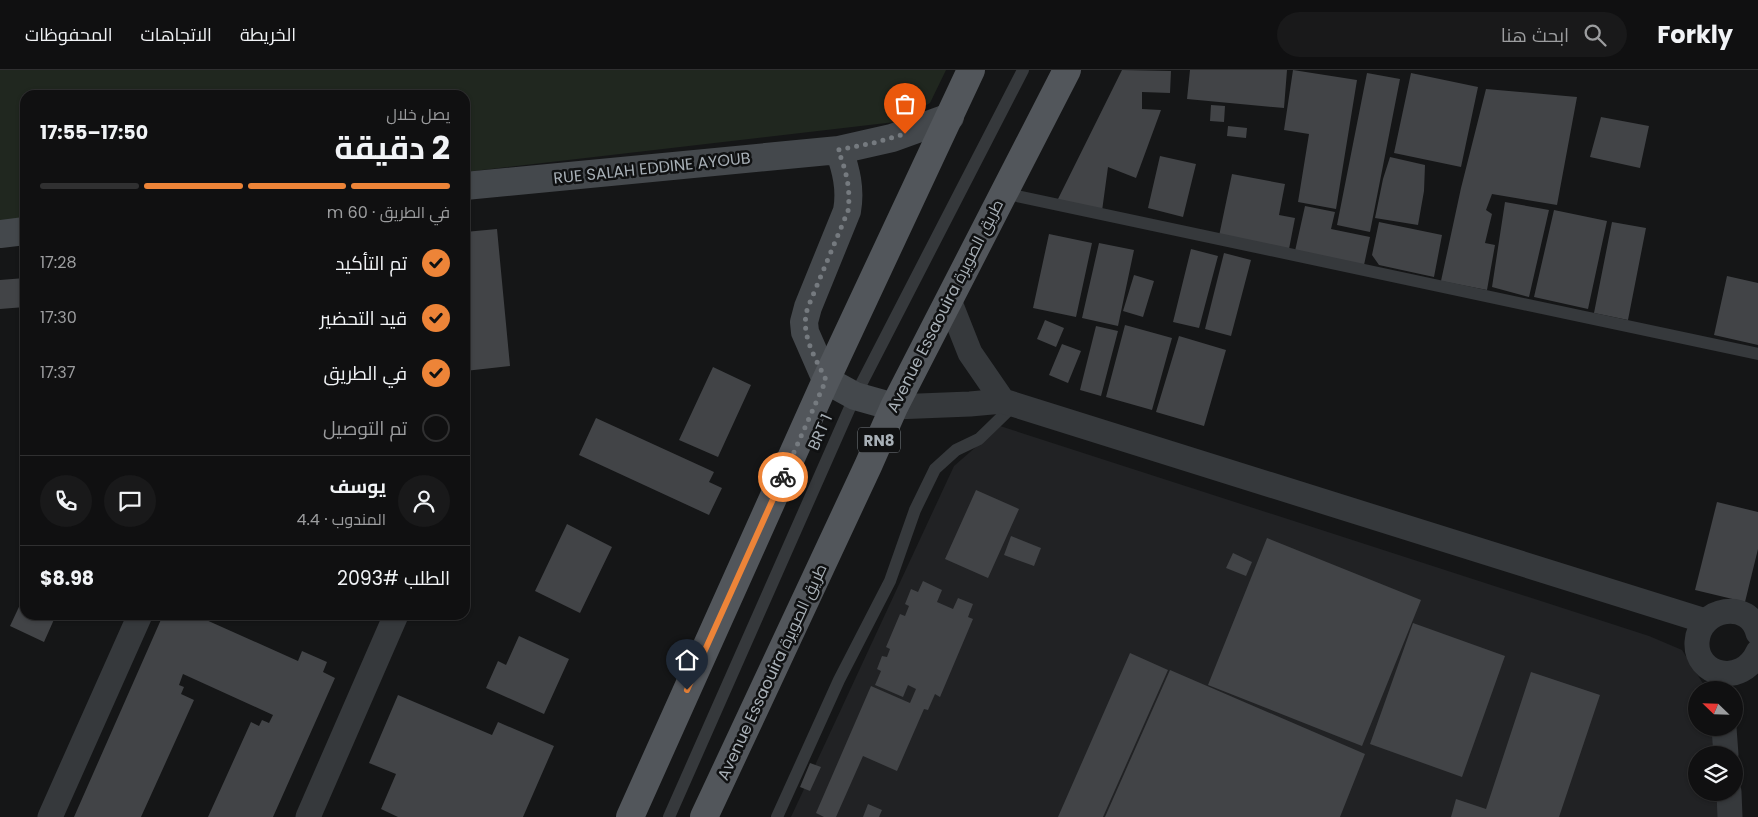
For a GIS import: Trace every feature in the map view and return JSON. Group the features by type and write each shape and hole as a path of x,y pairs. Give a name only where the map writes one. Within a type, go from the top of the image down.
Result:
{"main road":[{"path":"630,817 826,380 971,70"},
{"name":"Avenue Essaouira طريق الصويرة","path":"704,817 894,407 1067,70"}],"street":[{"name":"RUE SALAH EDDINE AYOUB","path":"470,186 838,150 892,138 950,117"},
{"path":"838,150 848,184 848,211 808,307 804,322 805,332 826,380 855,396 894,407 1009,403 1705,621"},
{"path":"0,234 20,232"},
{"path":"950,300 970,352 1009,403"},
{"path":"1758,630 1750,619 1739,612 1727,611 1715,614 1705,621 1699,632 1697,644 1700,656 1707,666 1735,678 1752,664 1758,652"},
{"path":"50,817 138,620"},
{"path":"308,817 394,620"},
{"path":"1729,801 1730,817"}],"lane":[{"name":"BRT 1","path":"669,817 855,396 1023,70"},
{"path":"1003,193 1758,354"},
{"path":"777,817 839,680 890,581 915,510 935,468 956,450 979,439 1009,403"}],"shaded area":[{"path":"0,70 946,70 930,103 895,122 470,171 470,90 20,90 20,224 0,226"},
{"path":"1000,426 1649,636 1682,650 1701,681 1688,681 1688,736 1713,736 1713,746 1688,746 1688,801 1718,801 1719,817 791,817 954,466"}],"building":[{"path":"1122,70 1171,71 1170,93 1142,92 1142,109 1161,110 1136,178 1108,167 1102,211 1057,201"},
{"path":"1190,70 1287,70 1284,108 1187,99"},
{"path":"1293,70 1357,80 1336,209 1298,202 1309,134 1284,130"},
{"path":"1367,73 1400,79 1370,232 1337,225"},
{"path":"1411,73 1478,87 1461,167 1394,153"},
{"path":"1486,89 1577,97 1557,205 1492,194 1486,210 1492,214 1485,243 1495,245 1487,290 1441,281 1461,188"},
{"path":"1211,105 1225,106 1224,122 1210,121"},
{"path":"1601,117 1649,126 1640,168 1590,157"},
{"path":"1228,126 1247,128 1246,138 1227,136"},
{"path":"1160,156 1196,164 1183,217 1148,208"},
{"path":"1390,157 1425,165 1424,191 1418,225 1375,218 1383,179"},
{"path":"1232,174 1285,184 1279,215 1295,218 1289,249 1219,236"},
{"path":"1505,202 1549,210 1529,297 1492,287"},
{"path":"1305,206 1335,212 1331,229 1370,237 1364,265 1295,251"},
{"path":"1554,210 1607,221 1588,309 1534,297"},
{"path":"1379,222 1442,235 1434,277 1379,265 1372,255"},
{"path":"1612,222 1646,228 1628,320 1594,313"},
{"path":"497,229 510,366 470,370 470,232"},
{"path":"1049,234 1092,243 1076,317 1033,308"},
{"path":"1099,243 1134,250 1118,326 1082,318"},
{"path":"1191,249 1218,256 1199,328 1173,322"},
{"path":"1224,253 1251,260 1231,336 1205,329"},
{"path":"1134,275 1154,281 1143,317 1123,311"},
{"path":"1727,276 1758,283 1758,345 1714,335"},
{"path":"20,278 20,307 0,309 0,280"},
{"path":"1045,320 1064,328 1056,347 1037,339"},
{"path":"1125,325 1172,338 1152,410 1106,397"},
{"path":"1096,326 1118,331 1101,396 1080,390"},
{"path":"1179,336 1226,350 1204,426 1156,412"},
{"path":"1062,344 1081,351 1068,383 1049,375"},
{"path":"713,367 751,385 718,457 679,440"},
{"path":"596,418 714,472 709,482 722,488 709,515 579,455"},
{"path":"976,490 1019,509 988,578 945,559"},
{"path":"1717,502 1758,512 1758,549 1745,602 1695,590"},
{"path":"567,524 612,547 580,613 535,591"},
{"path":"1011,536 1041,548 1034,566 1004,555"},
{"path":"1267,538 1421,600 1362,746 1208,685"},
{"path":"1233,553 1252,562 1246,576 1226,568"},
{"path":"923,581 942,590 937,602 953,609 958,598 973,604 968,617 973,619 940,697 935,694 928,710 924,709 897,771 863,756 836,817 824,817 816,813 871,686 910,703 916,689 908,685 903,697 875,685 881,671 877,669 882,656 887,657 890,649 886,647 900,614 905,616 909,606 905,604 911,589 918,592"},
{"path":"20,605 20,620 54,620 44,642 10,626"},
{"path":"161,620 206,620 298,661 302,651 327,662 323,672 335,678 273,817 208,817 251,722 259,726 262,720 269,723 273,715 183,674 179,685 184,687 181,694 194,700 141,817 74,817"},
{"path":"1413,623 1505,656 1462,777 1370,744"},
{"path":"519,636 569,659 544,714 486,688 498,661 506,665"},
{"path":"1130,653 1168,670 1103,817 1058,817"},
{"path":"1170,670 1365,754 1340,817 1105,817"},
{"path":"1531,672 1600,695 1559,817 1451,817 1456,799 1486,809"},
{"path":"398,695 492,735 498,722 554,746 523,817 398,817 381,809 396,774 369,763"},
{"path":"810,763 821,767 810,791 800,787"},
{"path":"868,804 882,810 879,817 863,817"}],"way so far":[{"path":"783,477 826,380 805,332 804,322 808,307 848,211 848,184 844,165 838,150 905,134"}],"route":[{"path":"687,690 783,477"}]}
